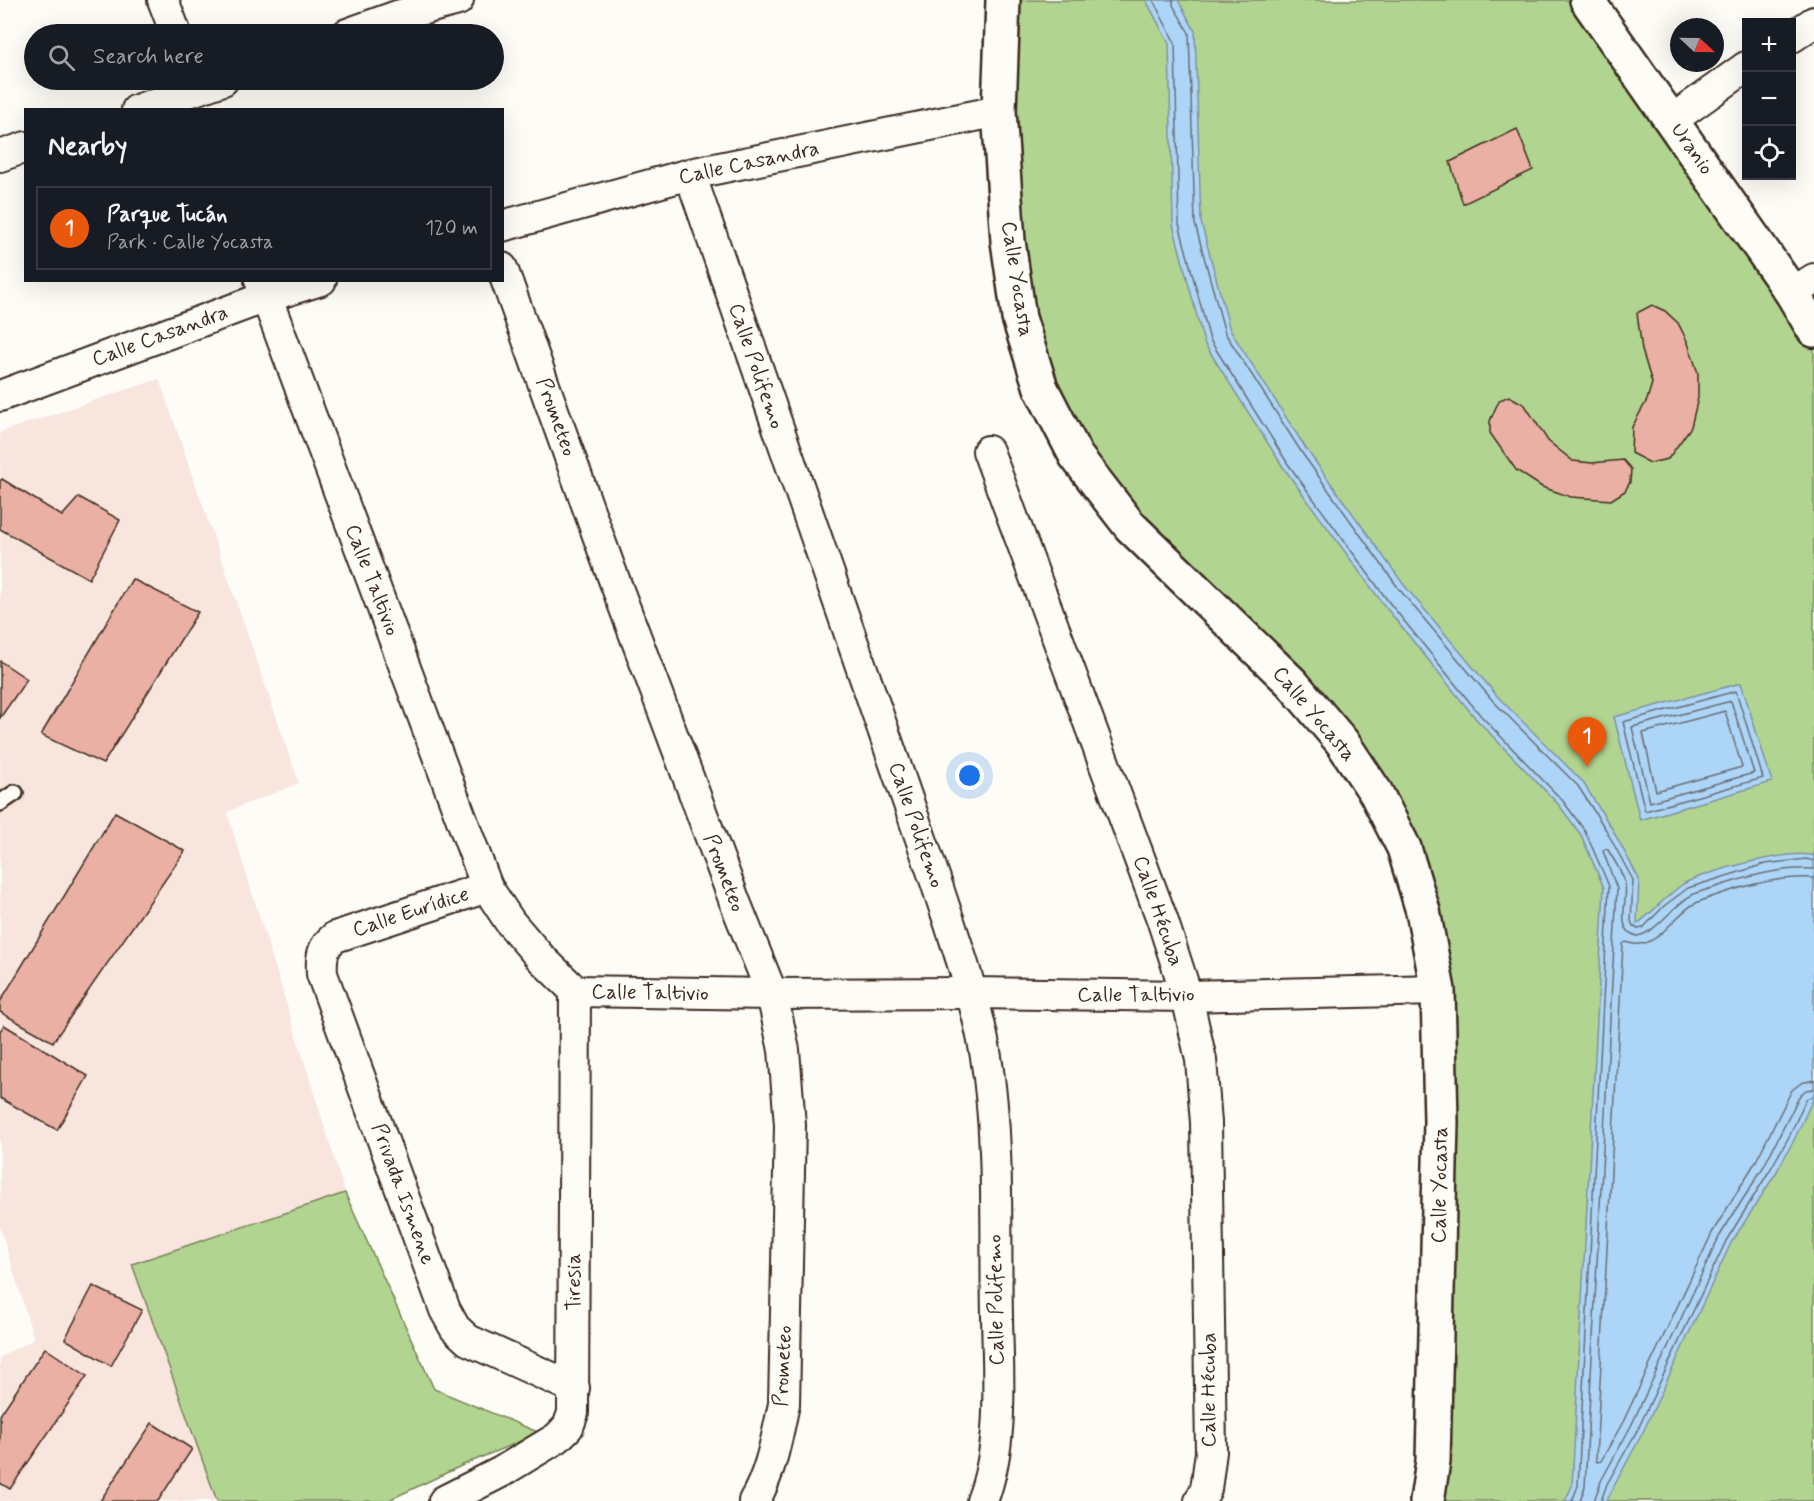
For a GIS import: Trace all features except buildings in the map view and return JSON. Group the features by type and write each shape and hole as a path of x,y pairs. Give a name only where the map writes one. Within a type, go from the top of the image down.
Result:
{"street":[{"path":"163,0 172,24"},
{"path":"364,24 394,8 458,0"},
{"name":"Calle Yocasta","path":"1003,0 999,111 1008,242 1019,318 1041,388 1076,456 1130,526 1292,683 1342,742 1370,784 1404,849 1423,911 1438,990 1442,1122 1433,1461 1427,1501"},
{"name":"Uranio","path":"1587,0 1672,120 1803,286 1814,330"},
{"path":"1796,34 1814,22"},
{"path":"1672,120 1742,71"},
{"path":"144,108 196,93"},
{"name":"Calle Casandra","path":"504,225 690,174 999,111"},
{"path":"0,156 24,148"},
{"name":"Calle Polifemo","path":"690,174 936,882 972,993 986,1058 993,1117 998,1391 995,1443 982,1501"},
{"name":"Prometeo","path":"504,274 609,566 735,902 772,994 784,1050 790,1125 784,1404 775,1445 760,1491 754,1501"},
{"name":"Calle Casandra","path":"0,396 263,289 308,282"},
{"name":"Calle Taltivio","path":"263,289 487,887 510,922 540,957 575,992 1187,996 1438,990"},
{"name":"Calle Hécuba","path":"988,451 1162,919 1187,996 1201,1060 1206,1123 1211,1452 1206,1489 1200,1501"},
{"name":"Calle Eurídice","path":"335,937 487,887"},
{"name":"Privada Ismene","path":"335,937 326,944 321,958 322,974 445,1310 455,1328 468,1340 574,1388"},
{"name":"Tiresia","path":"444,1501 501,1472 557,1438 568,1427 573,1413 575,992"}],"lane":[{"path":"0,803 15,794"}],"shaded area":[{"path":"159,379 299,783 227,812 345,1193 132,1264 217,1501 0,1501 0,1357 34,1339 0,1227 0,432"}],"green space":[{"path":"1003,0 1587,0 1814,330 1814,1501 1427,1501 1438,990 1376,793 1130,526 1019,318"},
{"path":"345,1193 434,1389 540,1433 463,1465 387,1501 217,1501 132,1264"}],"water":[{"path":"1146,0 1178,0 1195,31 1201,222 1230,330 1307,450 1404,585 1498,697 1582,781 1611,827 1639,879 1637,924 1683,884 1693,879 1769,858 1803,854 1814,856 1814,1097 1776,1173 1731,1243 1643,1432 1606,1501 1565,1501 1572,1486 1604,888 1581,835 1559,805 1477,720 1383,604 1283,467 1204,343 1173,225 1169,44"},
{"path":"1741,683 1772,782 1640,820 1614,717"}],"place":[{"name":"Parque Tucán","path":"1587,767"}]}
